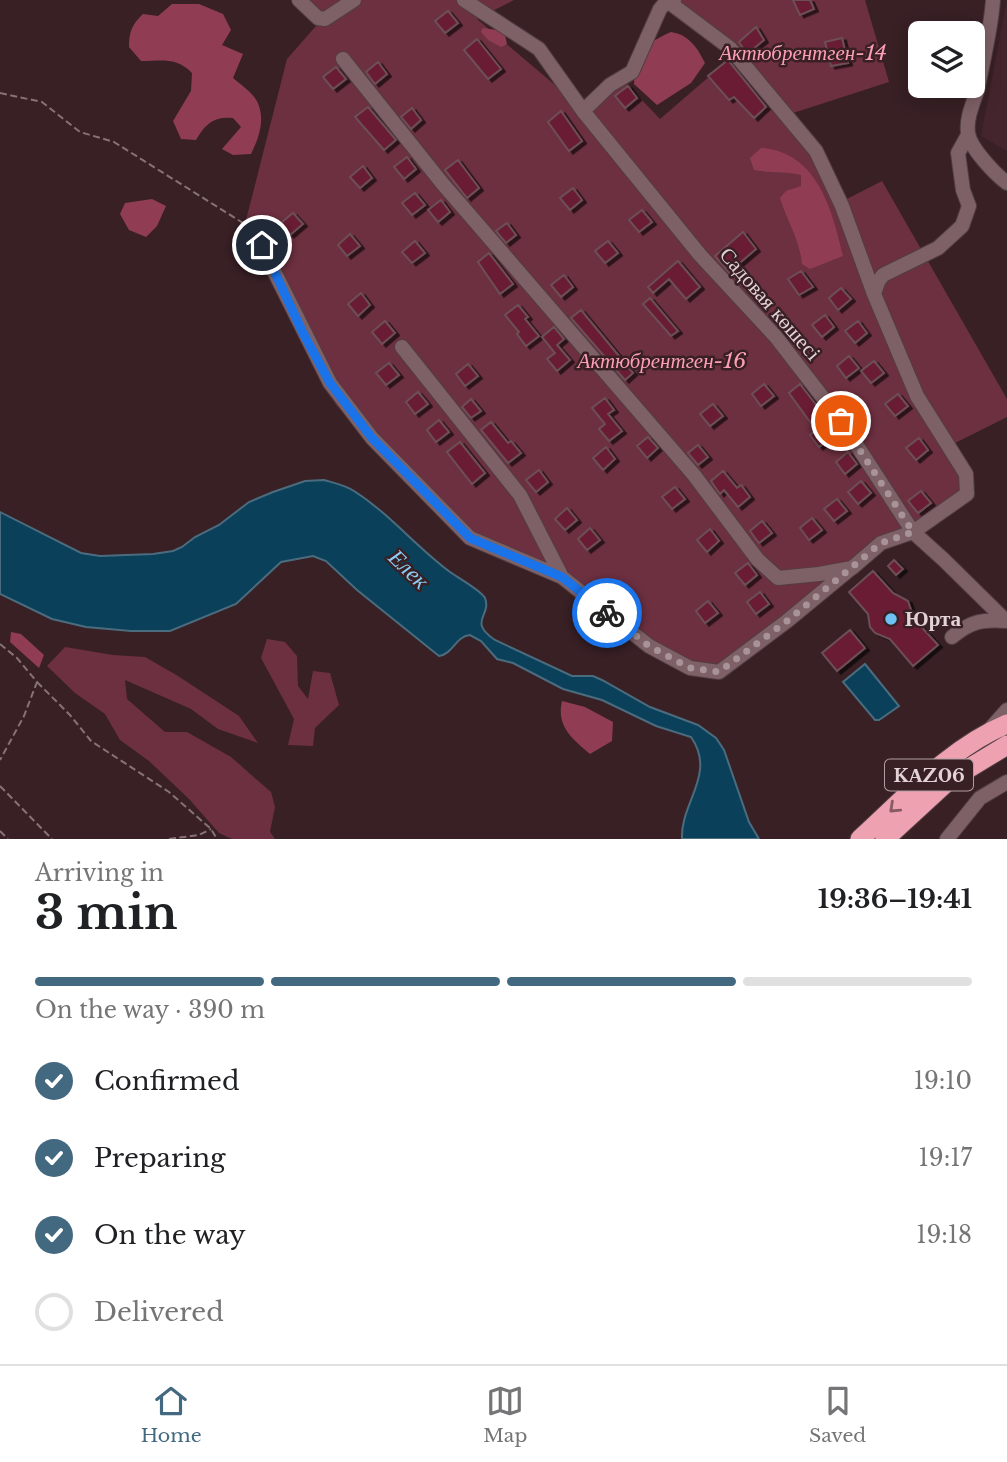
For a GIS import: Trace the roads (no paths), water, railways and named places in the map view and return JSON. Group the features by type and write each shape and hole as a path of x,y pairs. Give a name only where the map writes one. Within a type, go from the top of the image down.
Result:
{"highway":[{"name":"KАZ06","path":"860,839 940,766 987,732 1007,724"},
{"name":"KАZ06","path":"885,839 948,781 1007,745"}],"street":[{"path":"299,0 318,18 325,19 354,0"},
{"name":"Садовая көшесі","path":"464,0 539,49 583,111 700,254 776,337 841,421 913,532 1006,621"},
{"path":"253,229 330,383 372,438 470,538 562,577 649,646 690,668 719,672 787,621 881,543 913,532 967,494 966,474 917,396 874,294 842,206 816,151 730,48 669,0 660,9 632,72 610,85 583,111"},
{"path":"874,294 883,275 938,248 962,226 969,206 963,190 958,153 968,135 993,0"},
{"path":"343,59 442,183 694,475 758,560 778,578 852,568"},
{"path":"968,135 997,176 1007,183"},
{"path":"402,347 520,495 562,577"},
{"path":"952,637 965,626 981,620 1006,621"},
{"path":"948,781 1007,710"},
{"path":"947,839 980,799 1007,782"}],"water":[{"name":"Елек","path":"324,480 347,487 367,500 450,572 483,595 486,609 481,623 495,640 572,676 593,676 650,707 698,725 716,738 724,750 749,822 759,839 682,839 686,813 699,776 698,751 691,737 656,726 602,700 563,689 513,663 497,659 481,641 470,635 461,638 448,652 439,656 357,590 326,561 313,556 281,562 236,604 170,631 86,627 52,619 0,594 0,512 81,553 100,556 153,554 182,547 219,525 249,502 305,481"},
{"path":"865,664 899,706 879,720 875,720 843,682"}],"place":[{"name":"Юрта","path":"891,619"}],"park label":[{"name":"Актюбрентген-14","path":"803,53"},
{"name":"Актюбрентген-16","path":"662,361"}]}
